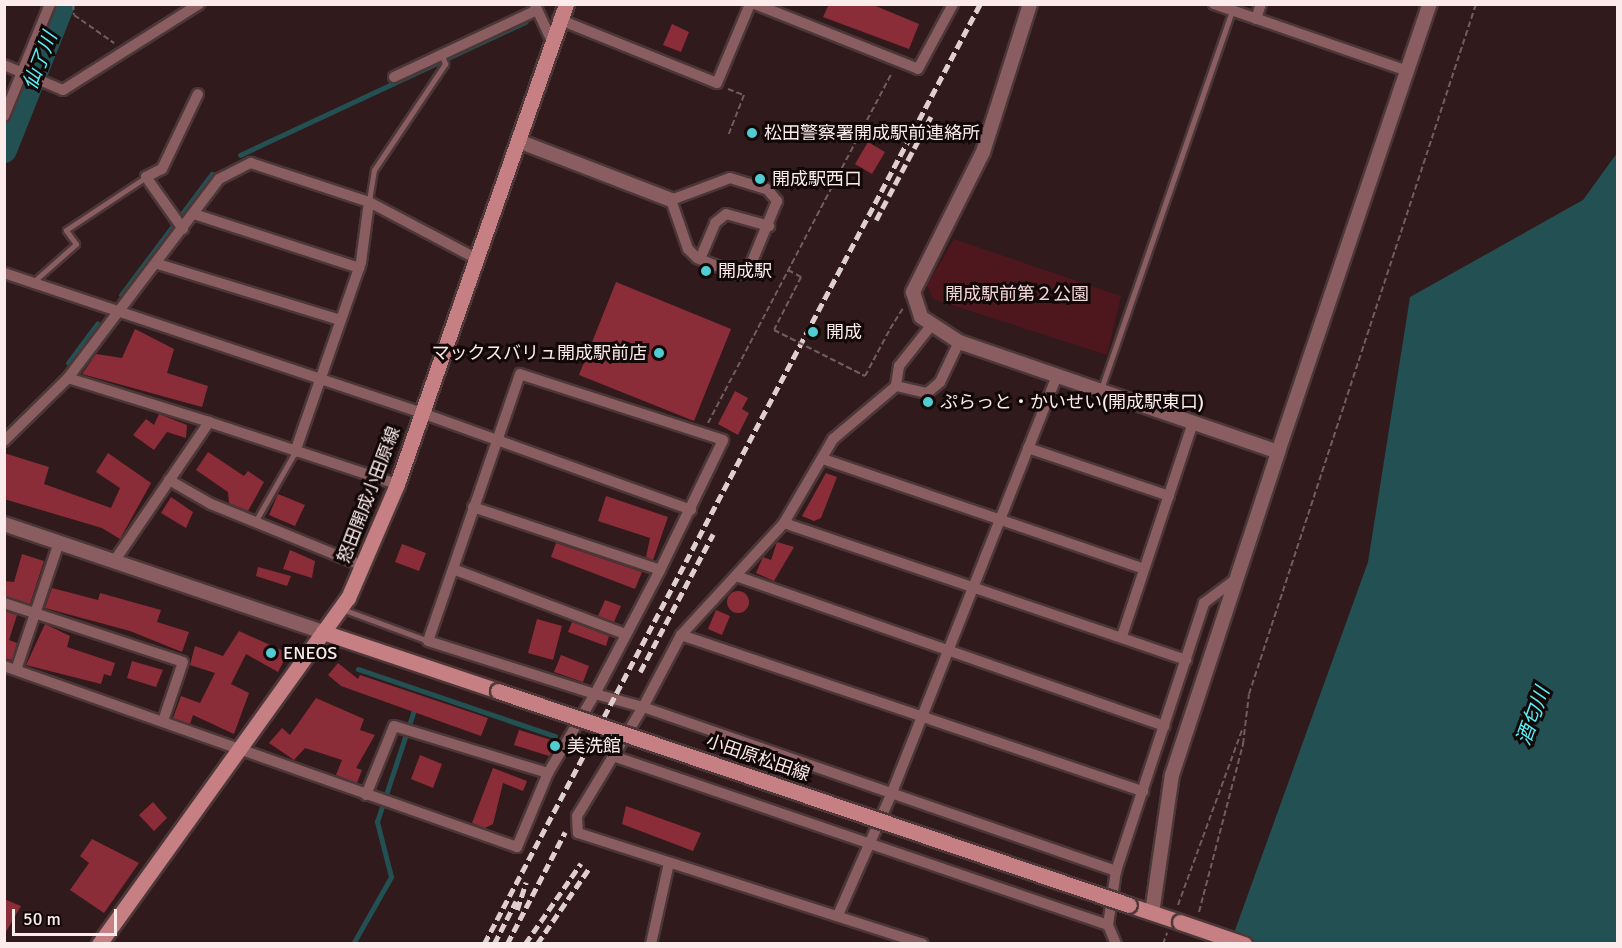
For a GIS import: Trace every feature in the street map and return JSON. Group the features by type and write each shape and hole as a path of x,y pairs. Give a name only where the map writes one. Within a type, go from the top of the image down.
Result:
{"main road":[{"name":"怒田開成小田原線","path":"99,944 341,609 363,566 398,484 477,258 521,142 550,39 566,4"},
{"name":"小田原松田線","path":"323,632 1244,944"}],"street":[{"path":"4,116 25,73 50,4"},
{"path":"4,64 63,90 199,4"},
{"path":"558,19 717,83 750,4"},
{"path":"755,4 918,69 953,4"},
{"path":"1030,4 983,152 913,292 930,327 959,342 1278,452"},
{"path":"1214,4 1407,71"},
{"path":"1256,19 1261,4"},
{"path":"1152,913 1172,775 1234,580 1430,4"},
{"path":"394,77 444,59 536,7 550,39"},
{"path":"182,228 146,177 162,169 198,94"},
{"path":"521,142 671,200 730,178 743,179 773,193 776,209 744,273 700,260 688,249 671,200"},
{"path":"4,441 68,378 117,311 158,264 219,178 251,163 369,202 477,258"},
{"path":"295,452 359,268 369,202"},
{"path":"194,214 359,268"},
{"path":"700,260 715,223 726,214 769,226"},
{"path":"158,264 340,320"},
{"path":"4,273 422,413 691,510"},
{"path":"923,944 578,833 577,816 642,707 681,635 784,523 833,439 896,386 899,366 911,345 930,327"},
{"path":"896,386 927,393 940,382 959,342"},
{"path":"4,666 240,747 366,795 517,847 548,773 595,694 691,510 723,441 520,374 495,439 428,641 595,694 642,707 1116,871"},
{"path":"838,915 891,795 1057,376"},
{"path":"68,378 398,484"},
{"path":"115,560 209,422"},
{"path":"1122,636 1193,423"},
{"path":"1028,448 1168,496"},
{"path":"823,459 1144,569"},
{"path":"169,480 255,522 363,566"},
{"path":"473,507 660,570"},
{"path":"784,523 1122,636 1186,660"},
{"path":"4,524 323,632"},
{"path":"16,670 59,542"},
{"path":"453,569 625,634"},
{"path":"736,576 1164,726"},
{"path":"1116,944 1108,925 1116,871 1204,603 1234,580"},
{"path":"4,603 183,662 164,721"},
{"path":"681,635 921,718 1143,791"},
{"path":"366,795 394,726 548,773"},
{"path":"613,756 1108,925"},
{"path":"651,944 669,863"}],"lane":[{"path":"1101,391 1232,11"},
{"path":"369,202 374,170 444,59"},
{"path":"32,283 76,244 66,230 146,177"},
{"path":"255,522 295,452"},
{"path":"341,609 428,641"}],"path":[{"path":"73,4 74,15 123,50"},
{"path":"1163,944 1176,921 1244,724 1308,509 1476,4"},
{"path":"702,434 898,62"},
{"path":"728,136 744,95 726,88 730,78"},
{"path":"788,270 801,277 774,330 865,376 913,292"},
{"path":"1198,915 1244,724"}],"green space":[{"name":"開成駅前第２公園","path":"954,239 1121,296 1107,355 933,299 927,285"}],"water":[{"name":"酒匂川","path":"1617,153 1617,943 1230,944 1368,562 1410,297 1583,200"}],"building":[{"path":"829,4 871,4 919,24 909,49 823,17"},
{"path":"672,24 689,32 681,52 663,45"},
{"path":"868,142 885,152 872,174 855,164"},
{"path":"616,282 731,329 694,421 579,375"},
{"path":"135,329 174,349 167,373 208,386 202,407 82,374 96,354 122,358"},
{"path":"735,391 748,398 742,409 749,413 738,435 718,424"},
{"path":"159,414 187,425 186,438 167,432 154,450 133,435 146,419 154,425"},
{"path":"208,452 244,476 248,471 264,482 248,511 229,503 228,492 196,470"},
{"path":"4,453 49,467 44,484 111,508 120,488 96,472 108,453 151,483 120,539 102,528 4,499"},
{"path":"826,473 837,477 821,518 814,521 802,516"},
{"path":"278,494 305,505 295,526 269,515"},
{"path":"606,496 668,517 653,560 646,557 650,538 598,521"},
{"path":"171,497 193,512 186,528 161,513"},
{"path":"777,542 794,547 774,581 756,573 763,557 771,560"},
{"path":"556,543 642,572 635,589 551,557"},
{"path":"402,544 426,553 419,571 395,562"},
{"path":"290,550 315,561 312,578 283,569"},
{"path":"22,554 44,561 30,604 4,596 4,581 14,582"},
{"path":"258,567 291,576 287,586 256,576"},
{"path":"52,588 98,600 100,593 161,610 157,622 189,632 182,652 130,631 45,608"},
{"path":"738,591 746,594 749,602 746,610 738,613 730,610 727,602 730,594"},
{"path":"605,600 621,606 614,622 598,616"},
{"path":"716,610 730,616 722,635 708,629"},
{"path":"4,611 17,615 9,640 17,643 12,660 4,658"},
{"path":"537,619 562,626 553,660 528,653"},
{"path":"572,622 609,636 606,646 568,632"},
{"path":"45,624 70,636 67,647 115,663 111,676 104,674 101,684 26,665"},
{"path":"239,631 288,653 278,672 246,654 231,684 249,693 234,734 193,715 190,724 173,718 181,696 200,703 215,673 190,665 195,646 223,656"},
{"path":"561,655 589,666 583,682 554,672"},
{"path":"132,661 163,670 156,687 127,678"},
{"path":"338,663 358,679 360,675 488,718 481,736 341,686 328,675"},
{"path":"316,698 364,719 360,730 375,735 356,768 362,770 357,783 336,775 342,760 305,748 294,760 269,743 282,728 290,735"},
{"path":"519,730 558,742 549,756 514,745"},
{"path":"420,755 442,764 433,788 411,779"},
{"path":"493,768 527,781 523,791 503,783 493,824 485,828 472,823"},
{"path":"153,802 167,818 154,831 139,815"},
{"path":"626,806 701,833 693,851 622,824"},
{"path":"92,839 139,863 104,913 70,890 89,863 80,856"},
{"path":"4,899 21,906 4,935"}],"waterway":[{"name":"仙了川","path":"4,150 62,4"},
{"path":"240,155 525,22"},
{"path":"121,295 212,174"},
{"path":"68,363 97,324"},
{"path":"358,669 555,736"},
{"path":"353,944 391,877 377,822 415,707"}],"railway":[{"path":"484,944 980,4"},
{"path":"876,220 931,116"},
{"path":"640,672 713,534"},
{"path":"507,944 565,832"},
{"path":"525,944 581,863"},
{"path":"537,944 590,867"},
{"path":"517,910 526,882"},
{"path":"494,944 516,901"}],"place":[{"name":"松田警察署開成駅前連絡所","path":"752,133"},
{"name":"開成駅西口","path":"760,179"},
{"name":"開成駅","path":"706,271"},
{"name":"開成","path":"813,332"},
{"name":"マックスバリュ開成駅前店","path":"659,353"},
{"name":"ぷらっと・かいせい(開成駅東口)","path":"928,402"},
{"name":"ENEOS","path":"271,653"},
{"name":"美洗館","path":"555,746"}]}
